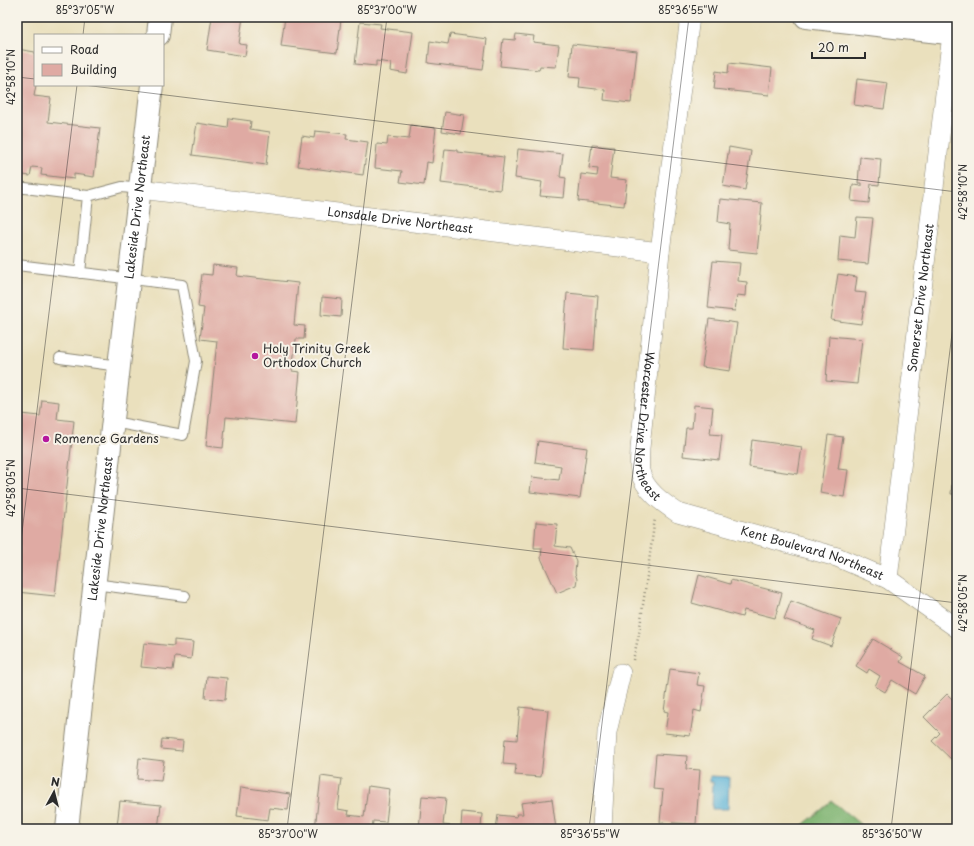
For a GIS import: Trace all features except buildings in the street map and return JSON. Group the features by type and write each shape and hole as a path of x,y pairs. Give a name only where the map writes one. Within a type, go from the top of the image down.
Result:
{"street":[{"path":"158,34 160,17"},
{"name":"Worcester Drive Northeast","path":"657,499 646,485 640,471 640,448 660,252 690,17"},
{"path":"806,17 955,28"},
{"name":"Somerset Drive Northeast","path":"888,579 955,28"},
{"name":"Lakeside Drive Northeast","path":"67,829 152,86"},
{"name":"Lonsdale Drive Northeast","path":"140,189 660,252"},
{"name":"Kent Boulevard Northeast","path":"657,499 678,513 837,557 888,579 957,628"},
{"path":"602,829 607,732 621,673"}],"lane":[{"path":"17,187 88,196 122,186 140,189"},
{"path":"80,273 88,196"},
{"path":"17,265 182,285 196,361 183,435 113,422"},
{"path":"60,358 119,366"},
{"path":"94,584 185,596"}],"path":[{"name":"Worcester Drive Northeast","path":"621,673 633,661 639,634 657,499"}],"green space":[{"path":"832,801 866,829 798,829"}],"water":[{"path":"710,776 729,777 728,809 712,809 713,782 710,782"}],"place":[{"name":"Holy Trinity Greek Orthodox Church","path":"255,356"},
{"name":"Romence Gardens","path":"46,439"}]}
